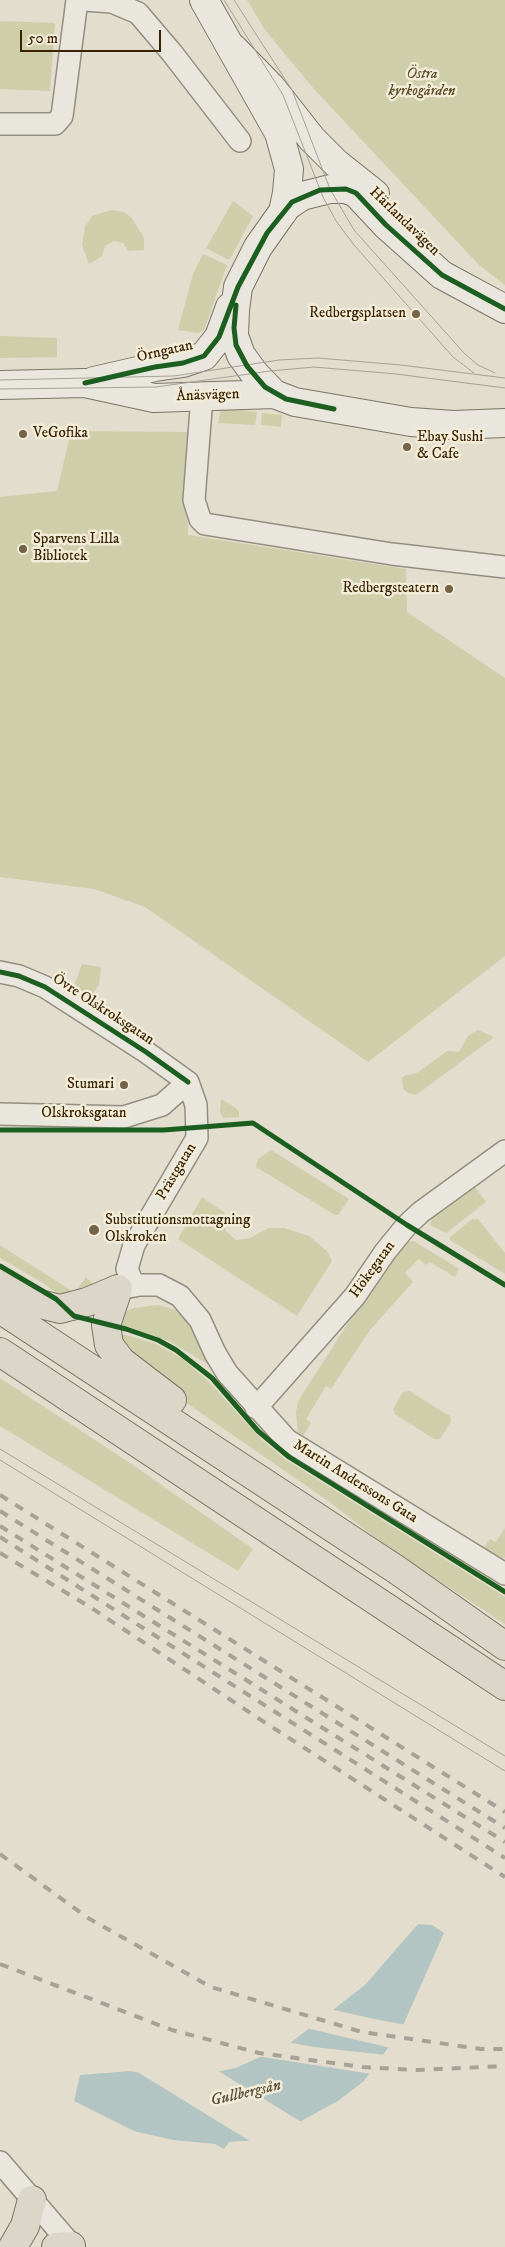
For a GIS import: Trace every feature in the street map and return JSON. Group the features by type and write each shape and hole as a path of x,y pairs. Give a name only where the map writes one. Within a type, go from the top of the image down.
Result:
{"highway":[{"path":"0,1282 40,1304 60,1309 87,1302 126,1287"},
{"path":"126,1287 106,1325 109,1344 121,1361 231,1445 238,1466"},
{"path":"0,1309 397,1570 505,1646"},
{"path":"0,1352 505,1686"},
{"path":"400,1618 505,1704"},
{"path":"13,2247 25,2226 32,2200"}],"street":[{"path":"0,124 55,124 62,116 77,0"},
{"path":"84,0 112,2 138,13 172,53 240,141"},
{"name":"Härlandavägen","path":"204,0 233,48 283,144 289,169 283,212"},
{"name":"Härlandavägen","path":"233,48 270,87 312,139 336,163 383,201 407,226 425,258"},
{"name":"Härlandavägen","path":"283,212 302,196 325,189 346,189 356,193 386,225 425,258 442,276 505,309"},
{"name":"Örngatan","path":"85,384 155,367 183,363 204,356 219,337 236,293 258,246 283,212"},
{"name":"Örngatan","path":"236,293 234,328 236,345 247,366 274,394"},
{"name":"Ånäsvägen","path":"0,385 85,384 154,398 274,394 295,402 411,422 453,425 505,424"},
{"path":"202,396 194,500 200,519 205,524 392,554 505,567"},
{"name":"Övre Olskroksgatan","path":"0,972 19,976 45,987 188,1082"},
{"name":"Olskroksgatan","path":"0,1114 124,1117 162,1105 188,1082"},
{"name":"Prästgatan","path":"126,1287 127,1269 134,1245 197,1138 196,1105 188,1082"},
{"name":"Hökegatan","path":"256,1408 355,1296 385,1252 407,1225 421,1212 505,1151"},
{"name":"Martin Anderssons Gata","path":"126,1287 159,1285 180,1296 200,1320 214,1353 227,1373 256,1408 287,1440 505,1574"},
{"path":"0,2162 67,2246"}],"green space":[{"name":"Östra kyrkogården","path":"247,0 505,0 505,285 479,265 314,89 265,30"},
{"path":"0,21 55,23 50,91 0,89"},
{"path":"233,201 253,216 230,259 227,259 206,248"},
{"path":"111,210 124,212 132,218 144,238 144,250 128,251 123,243 114,241 105,246 102,256 89,264 82,245 85,227 92,216"},
{"path":"203,254 227,265 204,330 198,333 178,330 193,274"},
{"path":"0,336 57,338 57,357 0,358"},
{"path":"227,408 257,412 255,425 218,423 220,412"},
{"path":"262,413 282,415 281,427 261,425"},
{"path":"71,431 187,432 188,535 406,569 407,612 505,678 505,956 368,1062 145,907 94,889 0,877 0,497 57,491"},
{"path":"82,964 101,967 99,985 91,996 74,986"},
{"path":"478,1030 493,1038 416,1095 408,1093 403,1089 402,1078 406,1075 417,1073 447,1051 459,1052 468,1036"},
{"path":"221,1099 236,1108 239,1112 239,1117 223,1118 220,1112"},
{"path":"271,1150 349,1199 338,1215 335,1215 256,1167 258,1159"},
{"path":"475,1187 486,1202 446,1233 430,1225 432,1219"},
{"path":"202,1197 225,1213 223,1219 226,1231 236,1240 250,1238 269,1228 284,1228 309,1236 327,1251 332,1261 297,1316 178,1239"},
{"path":"478,1219 505,1253 505,1274 449,1238 471,1220"},
{"path":"414,1241 459,1269 455,1277 430,1262 426,1265 419,1259 405,1273 413,1282 370,1330 331,1389 326,1386 306,1419 311,1423 303,1436 482,1551 490,1539 496,1542 505,1528 505,1558 485,1554 468,1545 318,1450 298,1434 296,1412 298,1402 305,1390 383,1269 407,1242"},
{"path":"0,1245 75,1293 86,1277 94,1285 94,1294 80,1300 68,1301 43,1283 0,1258"},
{"path":"158,1305 176,1310 192,1324 211,1366 169,1341 119,1324 126,1312 133,1308"},
{"path":"118,1333 154,1343 183,1359 208,1381 260,1438 286,1460 505,1597 505,1624 389,1548 327,1500 143,1373 133,1365"},
{"path":"0,1378 130,1463 253,1549 238,1571 0,1426"},
{"path":"409,1391 450,1416 451,1421 440,1439 434,1439 395,1414 393,1409 403,1392"}],"water":[{"name":"Gullbergsån","path":"418,1924 432,1925 444,1933 401,2030 364,2081 338,2101 301,2121 259,2140 229,2142 224,2149 215,2144 173,2140 134,2131 74,2101 80,2075 131,2071 163,2078 204,2074 236,2068 289,2044 365,1985"}],"pier":[{"path":"330,2009 406,2025 391,2048 306,2028"},
{"path":"287,2042 386,2055 372,2074 256,2056"},
{"path":"131,2068 163,2075 215,2069 303,2123 260,2143 253,2143"}],"tram line":[{"path":"224,0 283,95 323,197 336,221 354,245 453,357 474,373"},
{"path":"234,0 292,90 330,189 354,230 464,353 478,365 495,373"},
{"path":"0,380 174,376 279,360 318,358 401,365 505,378"},
{"path":"0,389 156,387 270,371 314,367 396,374 505,388"},
{"path":"0,1449 505,1756"},
{"path":"0,1460 505,1771"}],"railway":[{"path":"0,1495 505,1812"},
{"path":"0,1511 505,1828"},
{"path":"0,1526 505,1842"},
{"path":"0,1537 505,1858"},
{"path":"0,1553 90,1607 505,1877"},
{"path":"0,1854 88,1918 211,1987 362,2032 481,2049 505,2049"},
{"path":"0,1964 172,2030 259,2053 362,2067 418,2070 505,2066"}],"cycle path":[{"path":"85,383 155,367 183,363 204,356 219,337 238,287 267,233 292,202 320,190 346,189 356,193 386,225 442,275 505,309"},
{"path":"236,305 234,328 236,345 247,366 265,387 286,399 334,409"},
{"path":"0,972 19,976 45,987 146,1052 188,1082"},
{"path":"0,1130 164,1130 253,1123 407,1225 505,1285"},
{"path":"0,1266 56,1299 74,1316 126,1329 158,1340 176,1350 212,1378 258,1431 289,1457 505,1592"}],"place":[{"name":"Redbergsplatsen","path":"416,314"},
{"name":"VeGofika","path":"23,434"},
{"name":"Ebay Sushi & Cafe","path":"407,447"},
{"name":"Sparvens Lilla Bibliotek","path":"23,549"},
{"name":"Redbergsteatern","path":"449,589"},
{"name":"Stumari","path":"124,1085"},
{"name":"Substitutionsmottagning Olskroken","path":"94,1230"}]}
